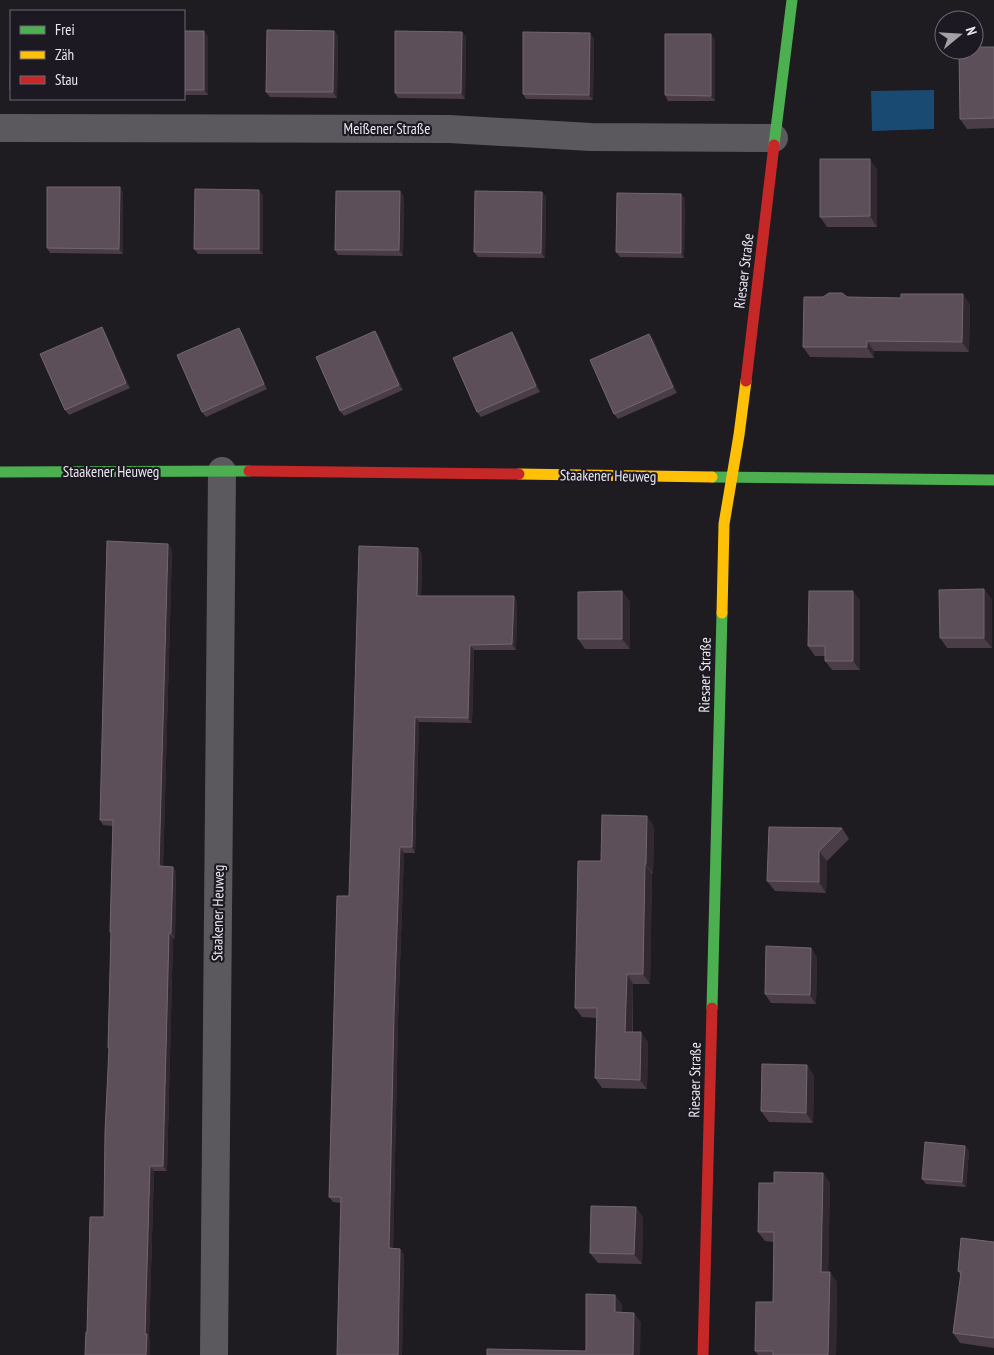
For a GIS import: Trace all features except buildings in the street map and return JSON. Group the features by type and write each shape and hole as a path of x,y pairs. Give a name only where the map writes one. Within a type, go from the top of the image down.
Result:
{"street":[{"name":"Riesaer Straße","path":"703,1355 724,524 739,435 792,0"},
{"name":"Meißener Straße","path":"0,128 449,130 591,137 774,138"},
{"name":"Staakener Heuweg","path":"214,1355 222,471"},
{"name":"Staakener Heuweg","path":"0,472 222,471 994,480"}],"water":[{"path":"934,90 934,129 872,131 871,91"}],"traffic: fast":[{"path":"774,145 792,0"},
{"path":"0,472 249,471"},
{"path":"712,477 994,480"},
{"path":"712,1008 722,613"}],"traffic: slow":[{"path":"722,613 724,524 746,381"},
{"path":"519,474 712,477"}],"traffic: jam":[{"path":"746,381 774,145"},
{"path":"249,471 519,474"},
{"path":"703,1355 712,1008"}]}
